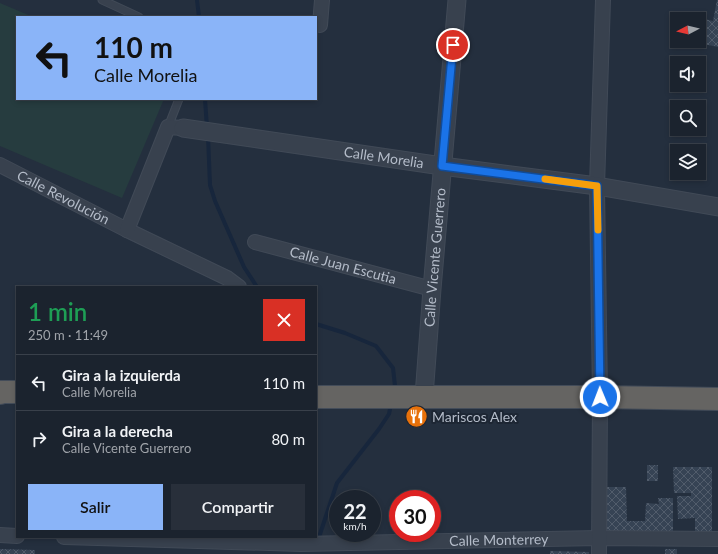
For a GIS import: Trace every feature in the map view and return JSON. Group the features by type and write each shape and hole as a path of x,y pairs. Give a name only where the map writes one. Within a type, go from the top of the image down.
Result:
{"highway":[{"path":"0,392 16,392"},
{"path":"317,397 415,396 718,399"}],"street":[{"path":"320,26 322,0"},
{"name":"Calle Vicente Guerrero","path":"415,396 432,289 457,0"},
{"path":"599,554 600,397 597,186 603,0"},
{"path":"127,230 183,128"},
{"name":"Calle Morelia","path":"183,128 442,166 597,186 718,207"},
{"name":"Calle Revolución","path":"0,165 127,230 227,278 238,286"},
{"name":"Calle Juan Escutia","path":"255,242 432,289"},
{"path":"0,535 16,536"},
{"name":"Calle Monterrey","path":"98,538 301,544 599,538 718,540"}],"lane":[{"path":"102,0 137,16"},
{"path":"178,100 183,128"}],"green space":[{"path":"0,3 31,16 16,16 16,100 164,100 122,198 0,146"}],"building":[{"path":"718,0 718,47 706,44 706,19 713,21"},
{"path":"647,465 658,465 658,481 647,481"},
{"path":"673,467 712,467 712,532 695,532 695,518 678,519 677,496 691,496 691,493 674,493"},
{"path":"607,487 626,487 627,521 645,521 646,503 659,504 658,498 673,498 673,532 607,533"},
{"path":"0,549 35,550 35,554 0,554"},
{"path":"665,549 677,549 677,554 665,554"},
{"path":"550,551 589,552 589,554 550,554"}],"waterway":[{"path":"197,0 199,16"},
{"path":"205,100 207,128"},
{"path":"208,136 210,185 215,201 244,267 256,286"},
{"path":"317,324 345,333 376,346 393,368 394,390"},
{"path":"318,540 337,483 379,429 389,414 391,404"}],"slow traffic":[{"path":"545,179 597,186 598,230"}],"place":[{"name":"Mariscos Alex","path":"417,417"}],"route":[{"path":"453,45 442,166 597,186 600,397"}]}
